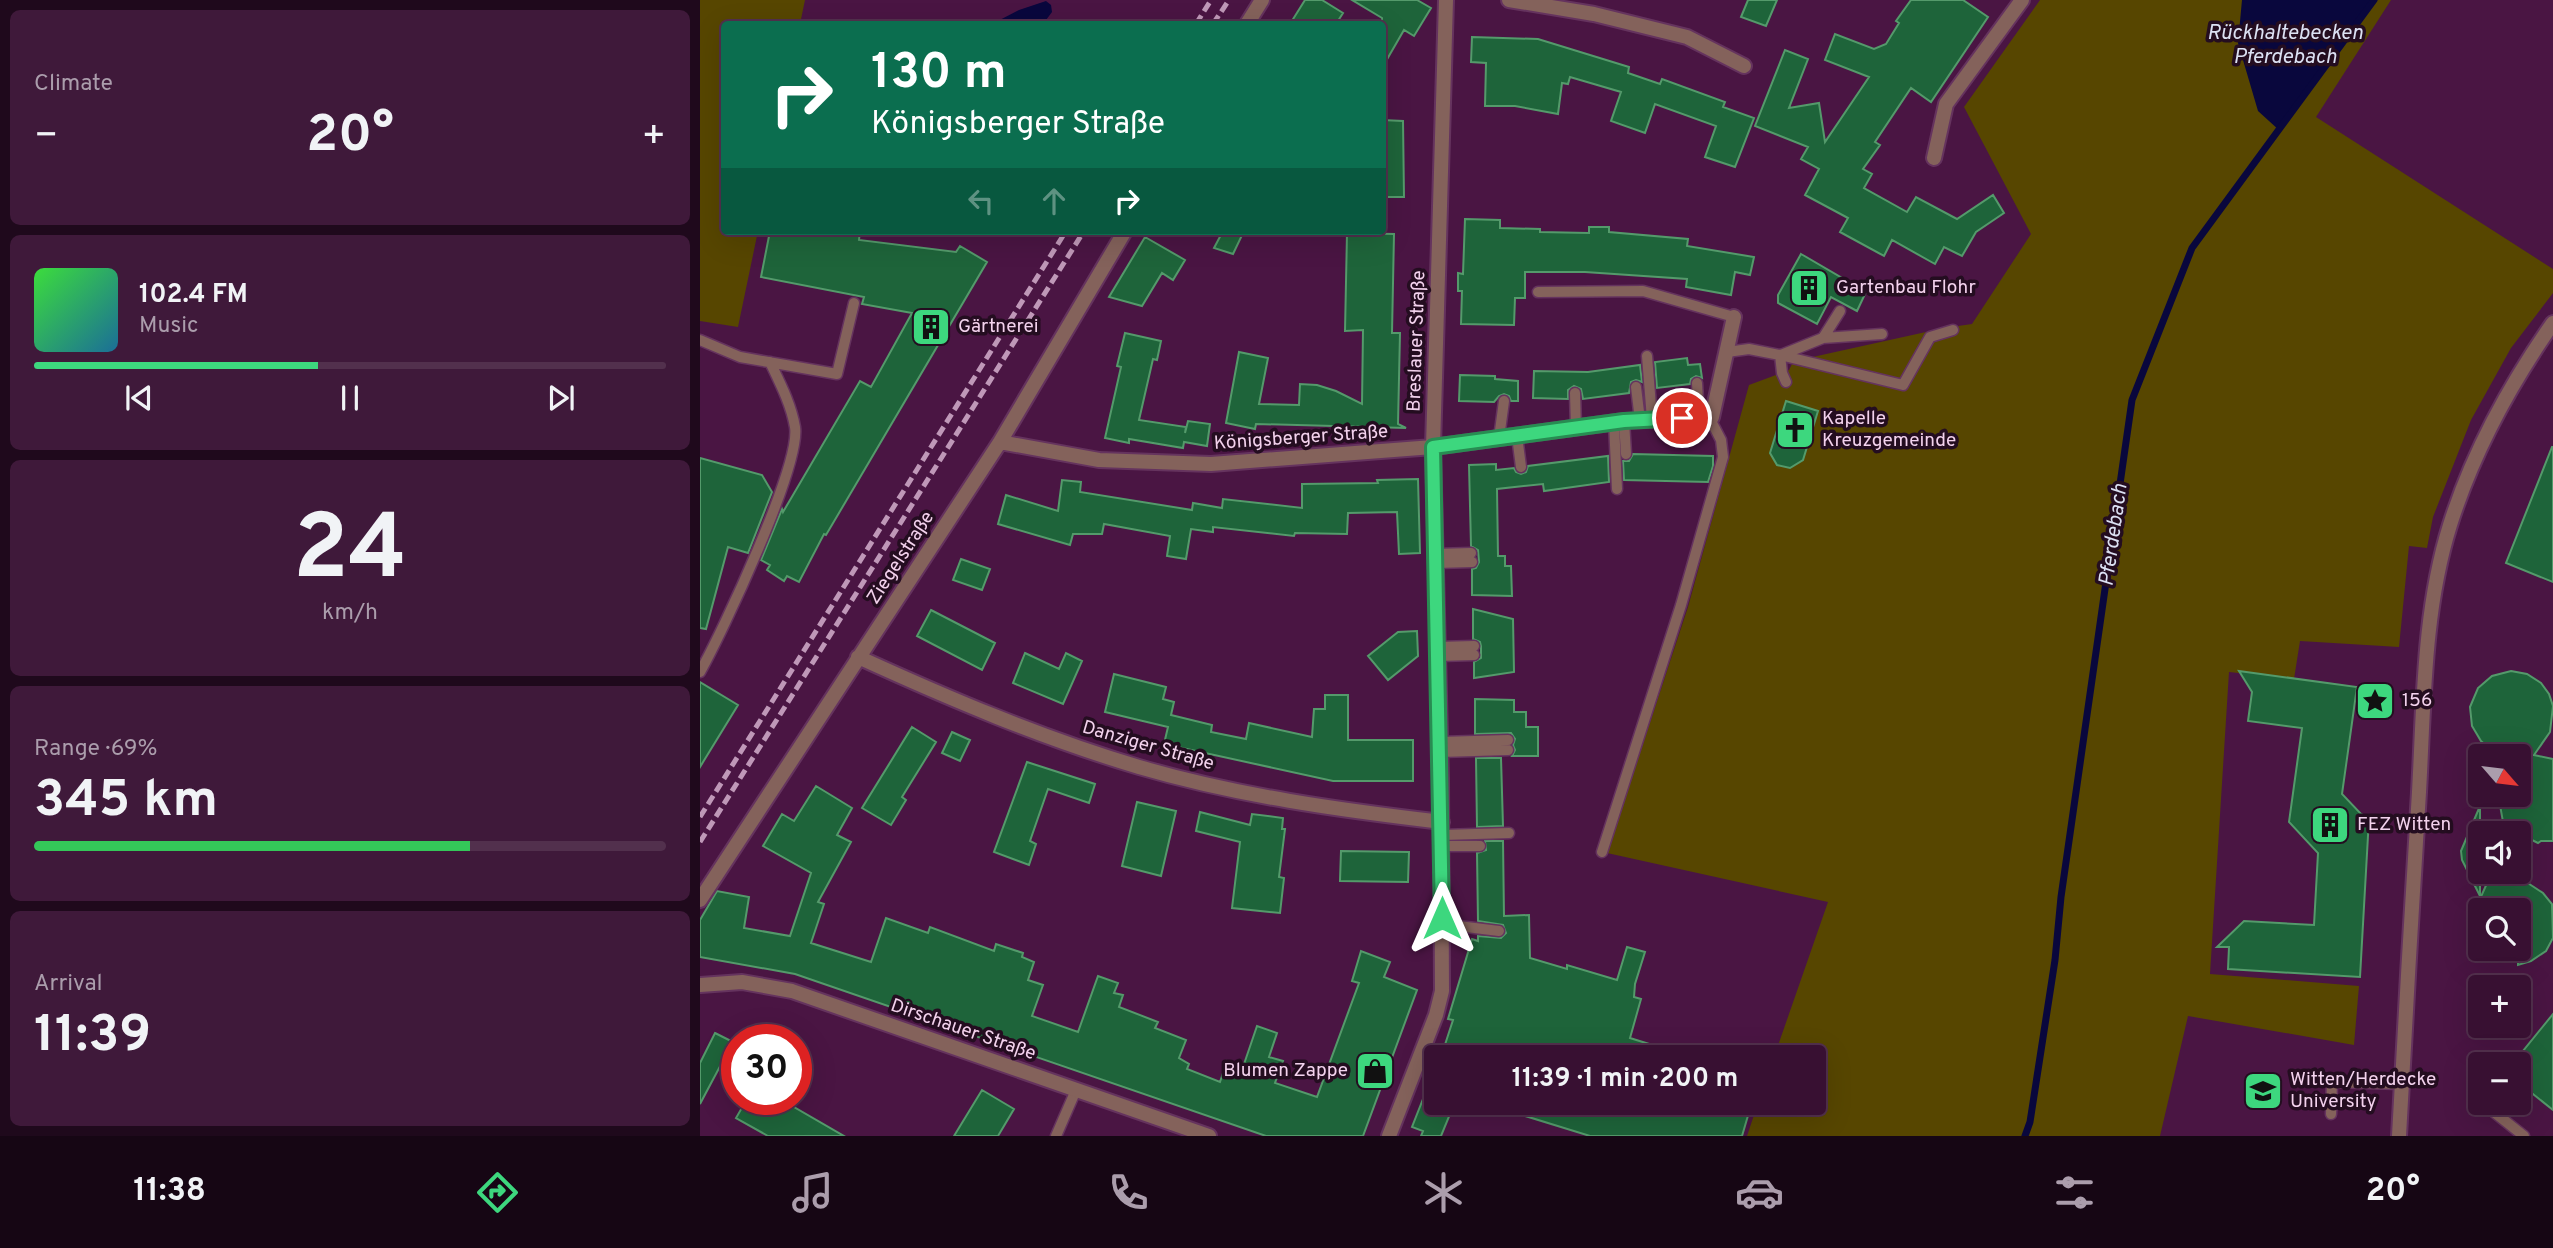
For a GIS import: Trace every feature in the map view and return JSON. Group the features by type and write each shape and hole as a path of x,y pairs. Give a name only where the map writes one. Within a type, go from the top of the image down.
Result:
{"street":[{"path":"1249,21 1262,0"},
{"name":"Breslauer Straße","path":"1390,1136 1440,1002 1442,834 1433,447 1446,0"},
{"path":"1509,0 1594,14 1687,37 1744,66"},
{"path":"1934,158 1946,104 2022,0"},
{"name":"Ziegelstraße","path":"700,900 1000,442 1123,235"},
{"path":"1704,417 1712,416 1734,317"},
{"path":"2399,1136 2425,668 2438,575 2449,526 2489,426 2553,323"},
{"name":"Königsberger Straße","path":"1000,442 1098,460 1187,464 1433,447 1619,422 1704,417"},
{"name":"Danziger Straße","path":"859,657 990,715 1084,750 1143,768 1442,834"},
{"name":"Dirschauer Straße","path":"700,985 742,982 792,991 1209,1136"}],"lane":[{"path":"1538,292 1643,291 1734,317"},
{"path":"700,340 740,357 837,374 854,303"},
{"path":"1823,338 1840,311"},
{"path":"1727,352 1749,349 1903,385 1930,337 1954,330"},
{"path":"1780,355 1823,338 1882,334"},
{"path":"1780,355 1786,382"},
{"path":"1646,420 1647,356"},
{"path":"700,672 740,588 791,458 796,429 787,400 770,362"},
{"path":"1602,852 1681,605 1723,457 1721,440 1704,417 1697,383"},
{"path":"1636,387 1646,420"},
{"path":"1575,393 1577,428"},
{"path":"1499,438 1504,401"},
{"path":"1619,422 1626,454"},
{"path":"1617,489 1619,422"},
{"path":"1517,436 1521,467"},
{"path":"1436,558 1472,557"},
{"path":"1438,651 1474,651"},
{"path":"1440,747 1508,745"},
{"path":"1442,834 1509,833"},
{"path":"1442,834 1480,846"},
{"path":"1442,924 1499,931"},
{"path":"2331,1114 2332,1082 2402,1084"},
{"path":"1056,1136 1076,1090"},
{"path":"2498,1115 2524,1136"}],"shaded area":[{"path":"700,0 805,0 801,21 721,21 721,235 757,235 738,327 700,321"},
{"path":"2040,0 2391,0 2316,117 2553,269 2553,293 2511,348 2471,420 2433,517 2427,548 2409,546 2399,647 2300,641 2294,679 2229,672 2210,974 2359,986 2354,1045 2188,1016 2160,1136 1747,1136 1754,1115 1826,1115 1826,1045 1778,1045 1828,902 1607,853 1688,607 1749,385 1789,370 1793,362 1799,360 1972,324 2031,234 1964,107"}],"water":[{"name":"Rückhaltebecken Pferdebach","path":"2242,0 2374,0 2280,131 2258,111 2238,43"},
{"path":"1046,1 1051,5 1052,12 1045,21 998,21"}],"building":[{"path":"1305,0 1322,0 1343,13 1338,21 1292,21"},
{"path":"1352,0 1417,0 1431,8 1414,36 1404,30 1386,61 1386,21 1382,21 1382,18"},
{"path":"1748,0 1777,0 1766,26 1741,17"},
{"path":"1911,0 1963,0 1988,17 1931,102 1911,88 1875,142 1880,145 1863,169 1872,174 1864,188 1907,212 1916,197 1957,219 1993,195 2004,213 1976,232 1962,256 1944,247 1935,264 1892,240 1884,256 1840,232 1848,218 1805,195 1819,169 1801,159 1808,147 1755,126 1785,50 1808,59 1789,108 1819,103 1825,142 1869,77 1825,60 1835,34 1874,49 1886,44 1899,23 1896,21"},
{"path":"1472,37 1538,39 1629,67 1628,73 1660,84 1662,79 1725,102 1723,107 1754,118 1735,167 1705,157 1716,126 1655,104 1645,133 1611,121 1621,92 1570,77 1568,84 1562,83 1558,114 1515,106 1485,106 1486,63 1471,62"},
{"path":"1386,120 1403,121 1404,197 1386,197"},
{"path":"1465,219 1500,220 1500,228 1540,229 1540,232 1589,233 1589,227 1609,227 1609,232 1688,239 1687,246 1754,257 1750,275 1735,272 1731,295 1686,287 1687,279 1585,272 1525,272 1525,298 1515,298 1514,325 1461,324 1462,291 1458,291 1458,273 1463,274"},
{"path":"1394,234 1392,333 1400,333 1398,424 1406,428 1256,424 1255,429 1226,423 1239,352 1268,358 1259,404 1299,405 1300,384 1317,385 1336,391 1362,404 1363,330 1345,331 1347,235"},
{"path":"769,235 860,235 859,240 956,252 960,246 987,262 826,535 824,534 799,582 787,576 784,581 767,570 770,565 761,560 782,509 783,512 860,381 871,387 912,313 862,304 864,297 761,277"},
{"path":"1221,235 1242,235 1233,254 1214,248"},
{"path":"1145,237 1185,260 1173,280 1162,273 1142,306 1109,297"},
{"name":"Gartenbau Flohr","path":"1801,254 1866,292 1857,311 1831,297 1817,324 1778,303 1778,295"},
{"path":"1125,333 1161,341 1157,360 1153,359 1139,420 1186,427 1185,433 1188,421 1210,424 1207,446 1184,442 1183,448 1105,438 1121,367 1117,366"},
{"path":"1687,358 1688,365 1700,364 1702,378 1696,376 1691,379 1690,384 1657,388 1655,362"},
{"path":"1640,365 1642,382 1631,382 1629,393 1583,399 1581,389 1574,386 1568,390 1568,399 1533,398 1534,371 1588,372"},
{"path":"1460,375 1495,376 1495,379 1518,381 1518,401 1511,401 1509,396 1504,394 1494,402 1459,401"},
{"name":"Kapelle Kreuzgemeinde","path":"1786,401 1818,411 1803,460 1790,468 1777,465 1770,453"},
{"path":"2553,447 2553,582 2506,563"},
{"path":"1633,454 1713,456 1713,466 1708,482 1624,480 1623,461 1629,461"},
{"path":"1608,456 1609,482 1544,491 1543,484 1497,489 1498,556 1505,556 1505,566 1511,566 1512,596 1472,595 1472,569 1476,568 1479,562 1478,550 1471,546 1469,465 1496,464 1496,470 1514,468 1521,474 1526,472 1528,466"},
{"path":"700,458 762,475 772,492 748,553 728,547 706,629 700,628"},
{"path":"1418,479 1420,553 1399,554 1397,512 1348,513 1347,534 1295,533 1294,536 1213,527 1213,532 1191,529 1186,559 1167,556 1170,536 1104,524 1102,534 1073,534 1070,545 998,524 1006,495 1058,511 1062,480 1081,482 1080,492 1192,510 1193,503 1222,508 1223,499 1302,508 1302,484 1378,483 1377,480"},
{"path":"961,559 990,569 982,590 953,580"},
{"path":"1473,609 1513,619 1514,672 1474,678 1474,662 1481,658 1481,646 1480,642 1473,639"},
{"path":"931,610 995,643 982,670 917,636"},
{"path":"1417,631 1418,656 1388,680 1368,656 1398,632"},
{"path":"1025,653 1059,669 1066,653 1082,661 1063,704 1013,683"},
{"name":"FEZ Witten","path":"2239,671 2357,687 2342,794 2361,814 2369,818 2360,977 2228,969 2229,947 2217,947 2244,921 2314,925 2318,853 2289,822 2302,728 2248,721 2252,692"},
{"path":"2511,671 2527,674 2541,683 2549,694 2553,706 2550,732 2534,755 2553,759 2553,841 2538,843 2531,840 2531,821 2503,821 2500,807 2531,807 2531,744 2484,744 2472,726 2470,707 2478,688 2492,676"},
{"path":"1114,674 1166,687 1163,699 1174,702 1171,715 1212,725 1211,732 1246,739 1249,723 1312,737 1314,709 1325,709 1325,695 1348,695 1348,740 1413,740 1413,781 1333,781 1164,744 1168,727 1105,712"},
{"path":"700,682 738,705 700,767"},
{"path":"1475,699 1514,700 1514,712 1526,712 1526,727 1538,727 1538,756 1512,756 1515,739 1511,733 1475,734"},
{"path":"912,727 936,742 902,797 906,800 891,825 862,808"},
{"path":"952,732 970,740 960,761 942,753"},
{"path":"1476,758 1501,758 1503,826 1477,827"},
{"path":"1027,762 1095,784 1089,803 1048,789 1030,841 1036,844 1029,865 994,852"},
{"path":"816,786 852,808 837,835 851,842 818,902 824,904 811,943 871,962 886,918 928,933 930,927 994,951 996,944 1023,953 1022,957 1034,962 1028,980 1043,985 1032,1016 1078,1032 1098,976 1118,983 1114,993 1123,995 1119,1007 1158,1022 1155,1028 1186,1040 1179,1058 1189,1064 1187,1069 1220,1082 1227,1061 1243,1067 1257,1026 1277,1033 1269,1057 1283,1061 1275,1083 1317,1097 1359,983 1352,981 1361,951 1390,962 1384,977 1417,990 1363,1136 1266,1136 795,974 700,957 700,920 717,891 749,897 744,928 790,936 811,873 763,846 782,814 794,821"},
{"path":"1137,802 1176,811 1161,876 1122,866"},
{"path":"2480,807 2480,807 2480,821 2474,821"},
{"path":"1200,812 1250,825 1252,814 1283,818 1282,829 1285,829 1279,877 1284,878 1280,913 1232,908 1240,842 1196,831"},
{"path":"2468,834 2468,872 2462,860 2461,851"},
{"path":"1485,841 1503,841 1504,916 1529,915 1530,958 1567,969 1567,965 1617,980 1627,947 1645,952 1635,984 1634,997 1641,999 1630,1038 1652,1045 1445,1045 1453,1020 1448,1019 1472,939 1478,941 1478,936 1501,938 1506,933 1503,925 1478,921 1477,853 1486,850"},
{"path":"1341,851 1409,852 1408,882 1340,881"},
{"path":"2474,884 2480,884 2480,896"},
{"path":"2487,884 2529,884 2543,893 2552,904 2553,938 2546,951 2531,961 2531,898 2480,898"},
{"path":"2553,1014 2553,1110 2531,1092 2531,1052 2522,1052"},
{"path":"715,1033 721,1036 721,1065 700,1104 700,1063"},
{"path":"982,1090 1014,1109 998,1136 954,1136"},
{"path":"1424,1096 1424,1115 1450,1115 1441,1136 1421,1136 1423,1131 1412,1127"},
{"path":"738,1115 808,1115 844,1136 768,1136 736,1118"},
{"path":"1522,1115 1748,1115 1742,1136 1590,1136"}],"waterway":[{"name":"Pferdebach","path":"2025,1136 2030,1122 2055,960 2061,897 2132,400 2192,248 2374,0"}],"railway":[{"path":"1198,21 1211,0"},
{"path":"1215,21 1229,0"},
{"path":"700,817 1064,235"},
{"path":"700,842 1081,235"}],"place":[{"name":"Gartenbau Flohr","path":"1809,288"},
{"name":"Gärtnerei","path":"931,327"},
{"name":"Kapelle Kreuzgemeinde","path":"1795,430"},
{"name":"156","path":"2375,701"},
{"name":"FEZ Witten","path":"2330,825"},
{"name":"Blumen Zappe","path":"1375,1071"},
{"name":"Witten/Herdecke University","path":"2263,1091"}],"route":[{"path":"1442,918 1433,447 1624,421 1682,418"}]}
